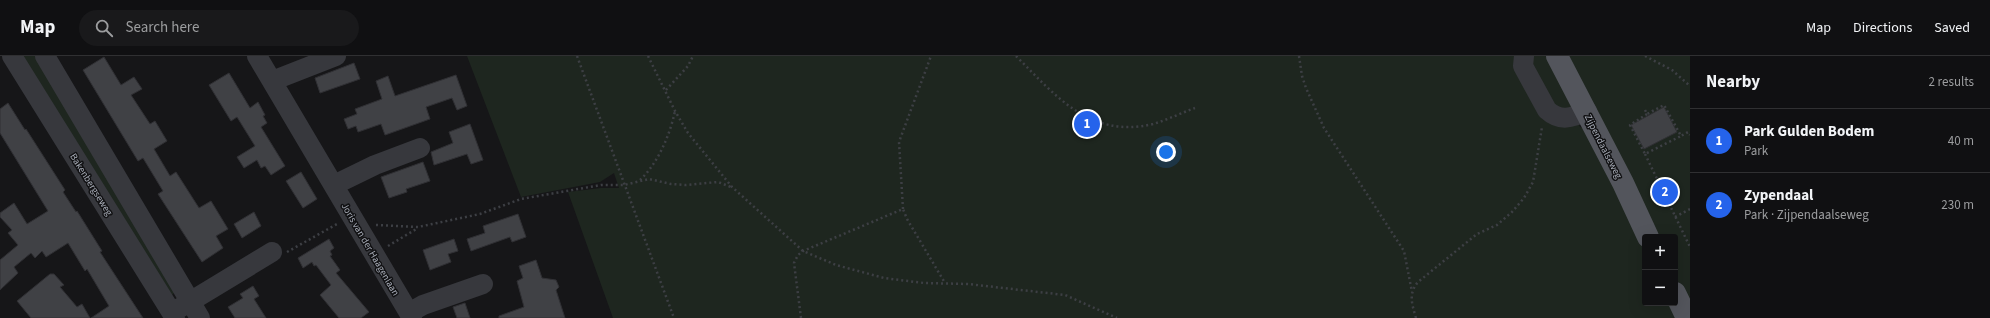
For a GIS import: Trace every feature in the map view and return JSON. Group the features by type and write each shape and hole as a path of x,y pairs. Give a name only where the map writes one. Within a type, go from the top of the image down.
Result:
{"main road":[{"name":"Zijpendaalseweg","path":"1557,56 1587,111 1647,234"},
{"path":"1678,298 1687,318"}],"street":[{"name":"Bakenbergseweg","path":"12,56 173,315 195,310 272,252"},
{"path":"45,56 195,310"},
{"name":"Joris van der Haagenlaan","path":"257,56 410,315 423,305 482,284"},
{"path":"272,81 336,56"},
{"path":"1524,56 1523,66 1547,110 1556,117 1562,118 1568,118 1587,111"},
{"path":"334,185 376,165 420,148"}],"path":[{"path":"577,56 674,318"},
{"path":"648,56 675,111 688,133 732,187 770,219 803,251 836,265 884,278 924,283 946,282 1065,295 1117,318"},
{"path":"666,90 688,66 693,56"},
{"path":"931,56 900,142 900,175 903,209 907,219 946,282"},
{"path":"1016,56 1062,102 1080,115 1099,122 1118,127 1153,124 1196,108"},
{"path":"1300,56 1302,76 1324,128 1404,251 1412,293 1411,298 1416,318"},
{"path":"1645,56 1672,70 1690,86"},
{"path":"1681,136 1666,106 1664,105 1630,125 1690,247"},
{"path":"1412,293 1418,282 1428,273 1477,234 1497,225 1512,212 1524,198 1533,182 1540,131 1547,110"},
{"path":"1645,110 1647,114"},
{"path":"640,181 663,148 673,122 675,111"},
{"path":"1645,154 1688,132 1690,135"},
{"path":"272,252 282,256 353,218 381,226 418,227 480,214 521,199 601,185 624,185 640,181 657,180 671,184 686,185 718,182 732,187"},
{"path":"801,318 794,262 798,255 803,251 903,209"},
{"path":"1676,217 1690,209"},
{"path":"375,255 418,227"}],"shaded area":[{"path":"19,56 37,56 177,290 172,295"},
{"path":"467,56 1551,56 1574,102 1572,111 1580,127 1589,129 1642,240 1642,306 1674,306 1680,318 613,318 568,192 601,188 619,188 614,173 600,182 521,197"},
{"path":"1567,56 1690,56 1690,307 1678,281 1678,234 1655,234"}],"building":[{"path":"104,57 121,85 134,77 142,89 131,95 150,124 155,121 167,141 154,149 170,176 176,172 199,208 211,201 228,229 216,236 223,248 202,262 158,194 163,191 143,158 138,161 83,70"},
{"path":"354,63 360,79 320,93 315,78"},
{"path":"229,73 250,108 258,102 265,115 263,116 267,123 261,127 285,166 271,175 265,166 261,168 257,160 244,168 237,157 255,146 237,117 231,121 209,85"},
{"path":"456,75 467,106 457,110 452,98 426,107 430,119 385,135 381,124 358,132 356,126 348,129 344,119 357,114 355,109 382,99 376,81 388,76 395,96"},
{"path":"8,103 65,190 63,192 76,212 77,211 102,251 100,252 143,318 91,318 109,306 87,269 85,271 68,243 46,257 42,251 35,258 31,253 14,267 18,273 0,290 0,260 18,245 8,233 12,230 0,217 0,213 14,203 27,224 48,211 0,133 0,109"},
{"path":"1664,107 1677,132 1644,149 1631,125"},
{"path":"470,124 483,160 471,164 467,154 434,165 431,152 453,143 449,132"},
{"path":"423,162 430,181 406,189 407,192 389,198 381,177"},
{"path":"301,172 317,199 303,208 286,181"},
{"path":"254,212 261,226 242,238 234,224"},
{"path":"518,214 526,237 512,242 510,237 471,251 467,239 485,233 483,226"},
{"path":"329,239 334,248 330,251 332,255 330,256 340,270 336,273 369,312 361,318 339,318 320,295 331,285 316,265 314,266 312,262 303,268 298,258"},
{"path":"454,239 458,251 448,254 451,262 430,270 423,250"},
{"path":"536,260 542,278 556,280 559,287 556,290 565,318 499,318 499,316 524,307 517,281 523,278 519,266"},
{"path":"50,274 54,274 64,285 60,287 77,307 82,304 90,318 31,318 17,301"},
{"path":"253,286 259,296 254,299 266,318 235,318 228,307 243,298 240,294"},
{"path":"465,303 470,318 457,318 453,307"}],"place":[{"name":"Park Gulden Bodem","path":"1087,124"},
{"name":"Zypendaal","path":"1665,192"}]}
